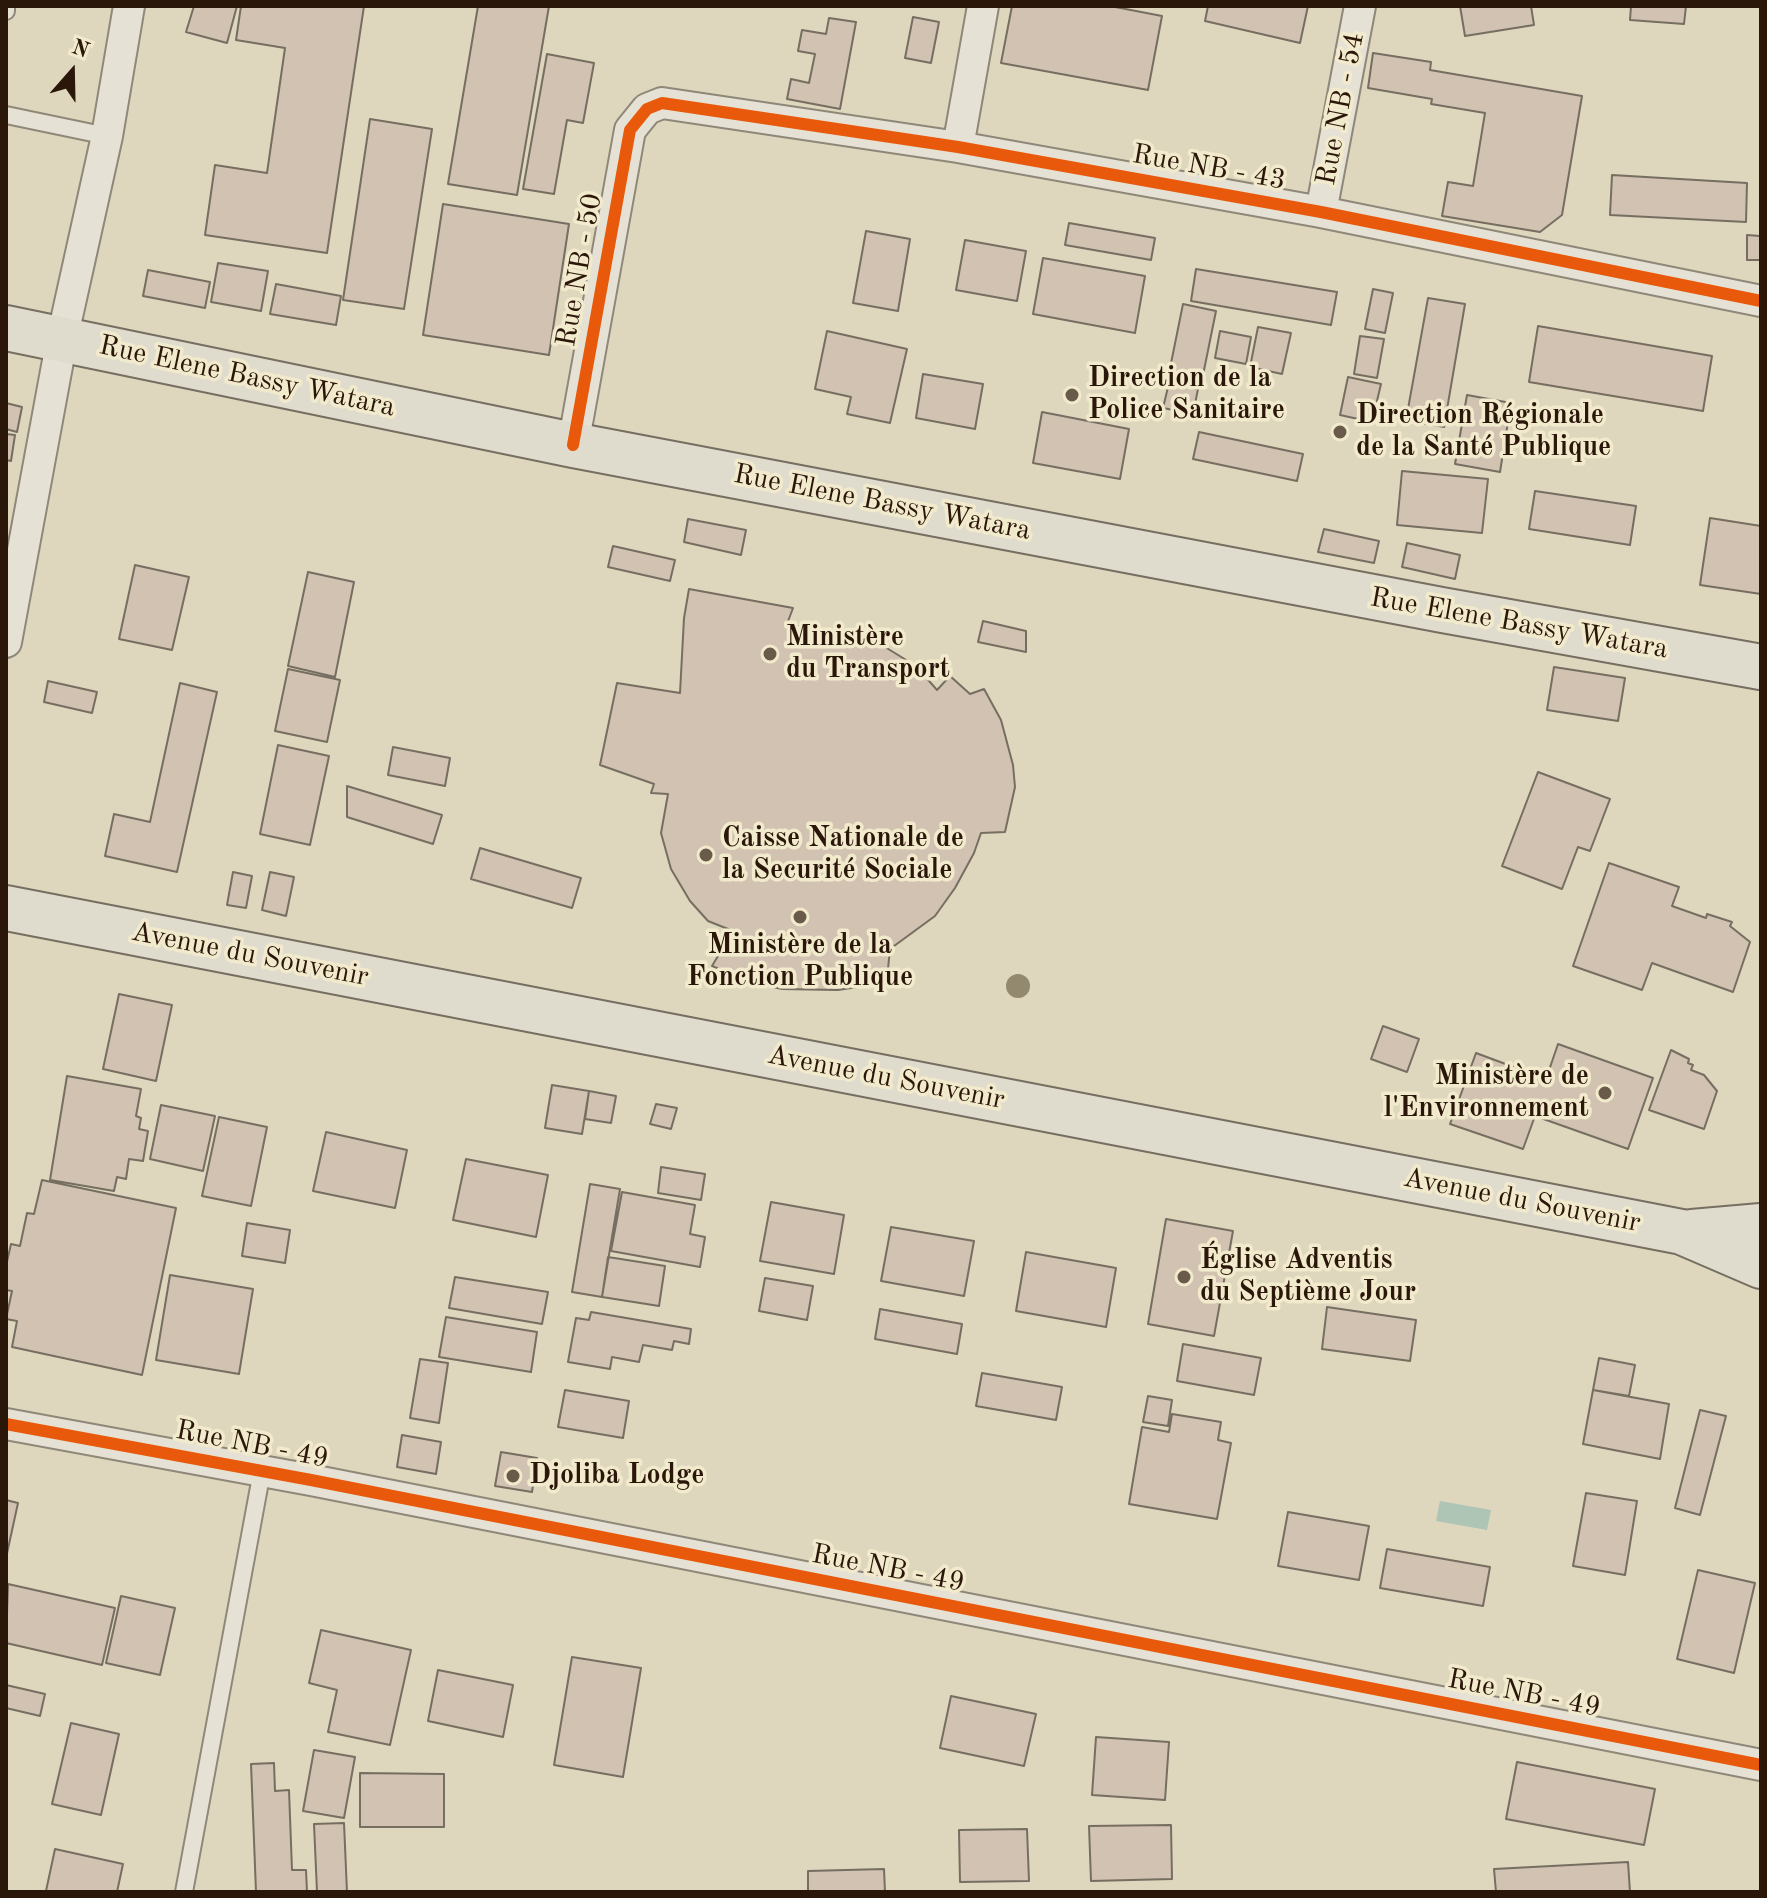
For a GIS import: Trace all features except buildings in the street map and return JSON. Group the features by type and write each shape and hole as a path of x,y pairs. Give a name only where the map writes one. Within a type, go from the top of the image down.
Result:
{"main road":[{"name":"Rue Elene Bassy Watara","path":"6,328 573,445 1442,610 1761,667"},
{"name":"Avenue du Souvenir","path":"6,908 1682,1232 1761,1266"},
{"path":"1682,1232 1761,1226"}],"street":[{"path":"6,642 62,339 107,136 129,6"},
{"path":"958,147 983,6"},
{"name":"Rue NB - 54","path":"1321,212 1360,6"},
{"name":"Rue NB - 43","path":"647,109 662,103 958,147 1321,212 1761,301"},
{"name":"Rue NB - 50","path":"573,445 630,130 647,109"},
{"name":"Rue NB - 49","path":"6,1424 262,1471 1761,1765"}],"lane":[{"path":"6,115 107,136"},
{"path":"184,1892 262,1471"}],"shaded area":[{"path":"1440,1501 1491,1510 1487,1530 1436,1521"}],"cycle path":[{"path":"573,445 630,130 647,109 662,103 958,147 1321,212 1761,301"},
{"path":"6,1424 311,1480 1761,1765"}],"place":[{"name":"Direction de la Police Sanitaire","path":"1072,395"},
{"name":"Direction Régionale de la Santé Publique","path":"1340,432"},
{"name":"Ministère du Transport","path":"770,654"},
{"name":"Caisse Nationale de la Securité Sociale","path":"706,855"},
{"name":"Ministère de la Fonction Publique","path":"800,917"},
{"name":"Ministère de l'Environnement","path":"1605,1093"},
{"name":"Église Adventis du Septième Jour","path":"1184,1277"},
{"name":"Djoliba Lodge","path":"513,1476"}]}
